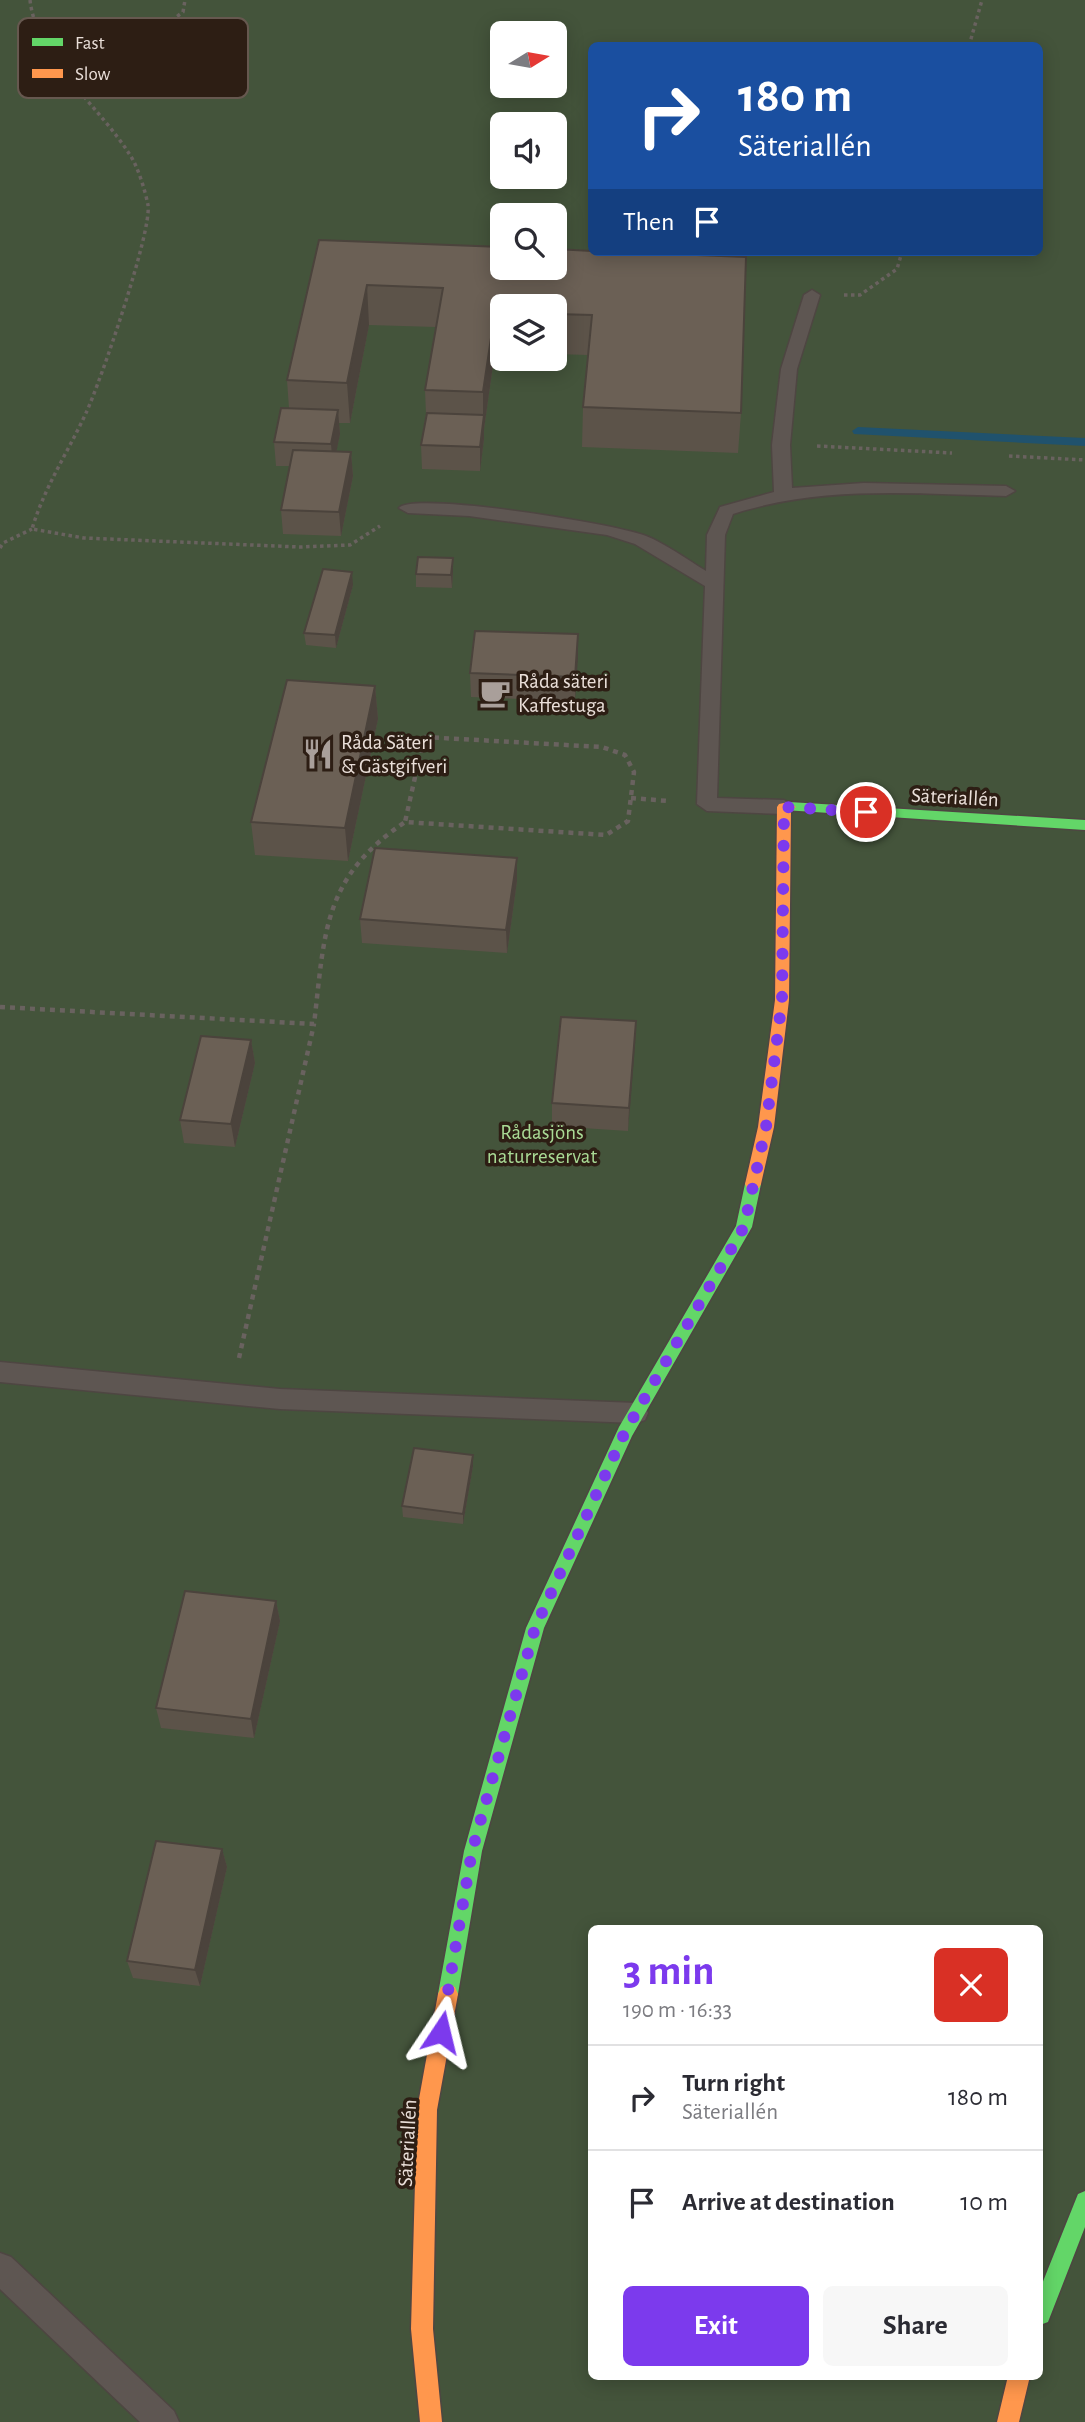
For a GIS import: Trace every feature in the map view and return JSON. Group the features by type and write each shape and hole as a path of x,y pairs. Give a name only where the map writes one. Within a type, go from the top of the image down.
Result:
{"street":[{"name":"Säteriallén","path":"431,2422 422,2329 428,2110 472,1851 535,1628 636,1413 744,1227 766,1127 782,1000 784,807 1085,825"},
{"path":"1043,2306 1085,2201"},
{"path":"1007,2422 1017,2380"}],"lane":[{"path":"783,495 781,445 789,369 812,295"},
{"path":"784,807 707,804 716,535 726,511 747,502 783,495 836,490 1006,491"},
{"path":"408,508 469,511 609,530 641,540 715,584"},
{"path":"0,1372 232,1394 636,1413"},
{"path":"0,2268 163,2422"}],"path":[{"path":"30,0 32,18"},
{"path":"175,18 183,12 185,0"},
{"path":"971,42 982,0"},
{"path":"32,528 39,505 87,411 145,238 148,206 131,156 85,98"},
{"path":"812,295 860,295 897,270 901,256"},
{"path":"781,445 963,454"},
{"path":"1004,456 1085,460"},
{"path":"0,548 3,543 32,528 55,535 84,538 300,547 351,545 408,508"},
{"path":"232,1394 250,1298 296,1116 314,1024 326,935 342,882 377,840 405,822 606,835 628,821 634,772 625,755 602,747 424,737 405,822"},
{"path":"0,1007 314,1024"}],"green space":[{"name":"Rådasjöns naturreservat","path":"0,0 1085,0 1085,2422 0,2422"}],"building":[{"path":"319,240 490,247 490,280 567,280 567,250 588,251 588,256 746,257 741,413 583,407 592,315 567,314 567,294 490,294 490,345 483,392 425,390 443,288 367,285 347,383 287,380"},
{"path":"281,408 338,410 331,444 274,442"},
{"path":"427,413 484,415 480,447 421,445"},
{"path":"293,450 351,452 339,512 281,510"},
{"path":"418,557 453,558 451,575 416,574"},
{"path":"323,569 352,572 335,635 304,633"},
{"path":"475,631 578,634 575,677 470,673"},
{"path":"287,680 375,686 345,828 251,822"},
{"path":"375,848 517,858 506,930 360,919"},
{"path":"561,1017 636,1021 629,1108 552,1103"},
{"path":"201,1036 251,1040 231,1124 180,1120"},
{"path":"414,1448 473,1455 463,1514 402,1506"},
{"path":"185,1591 276,1601 251,1719 156,1708"},
{"path":"156,1841 222,1849 195,1970 127,1961"}],"waterway":[{"path":"858,431 1085,442"}],"traffic: fast":[{"path":"789,807 1085,825"},
{"path":"448,1994 473,1851 535,1628 625,1432 744,1227 753,1184"},
{"path":"1043,2306 1085,2201"}],"traffic: slow":[{"path":"753,1184 766,1127 782,1000 784,807 789,807"},
{"path":"431,2422 422,2329 427,2110 448,1994"},
{"path":"1008,2422 1018,2380"}],"place":[{"name":"Råda säteri Kaffestuga","path":"495,693"},
{"name":"Råda Säteri & Gästgifveri","path":"318,754"}],"route":[{"path":"441,2032 472,1851 535,1628 625,1432 744,1227 766,1127 782,1000 784,807 866,812"}]}
